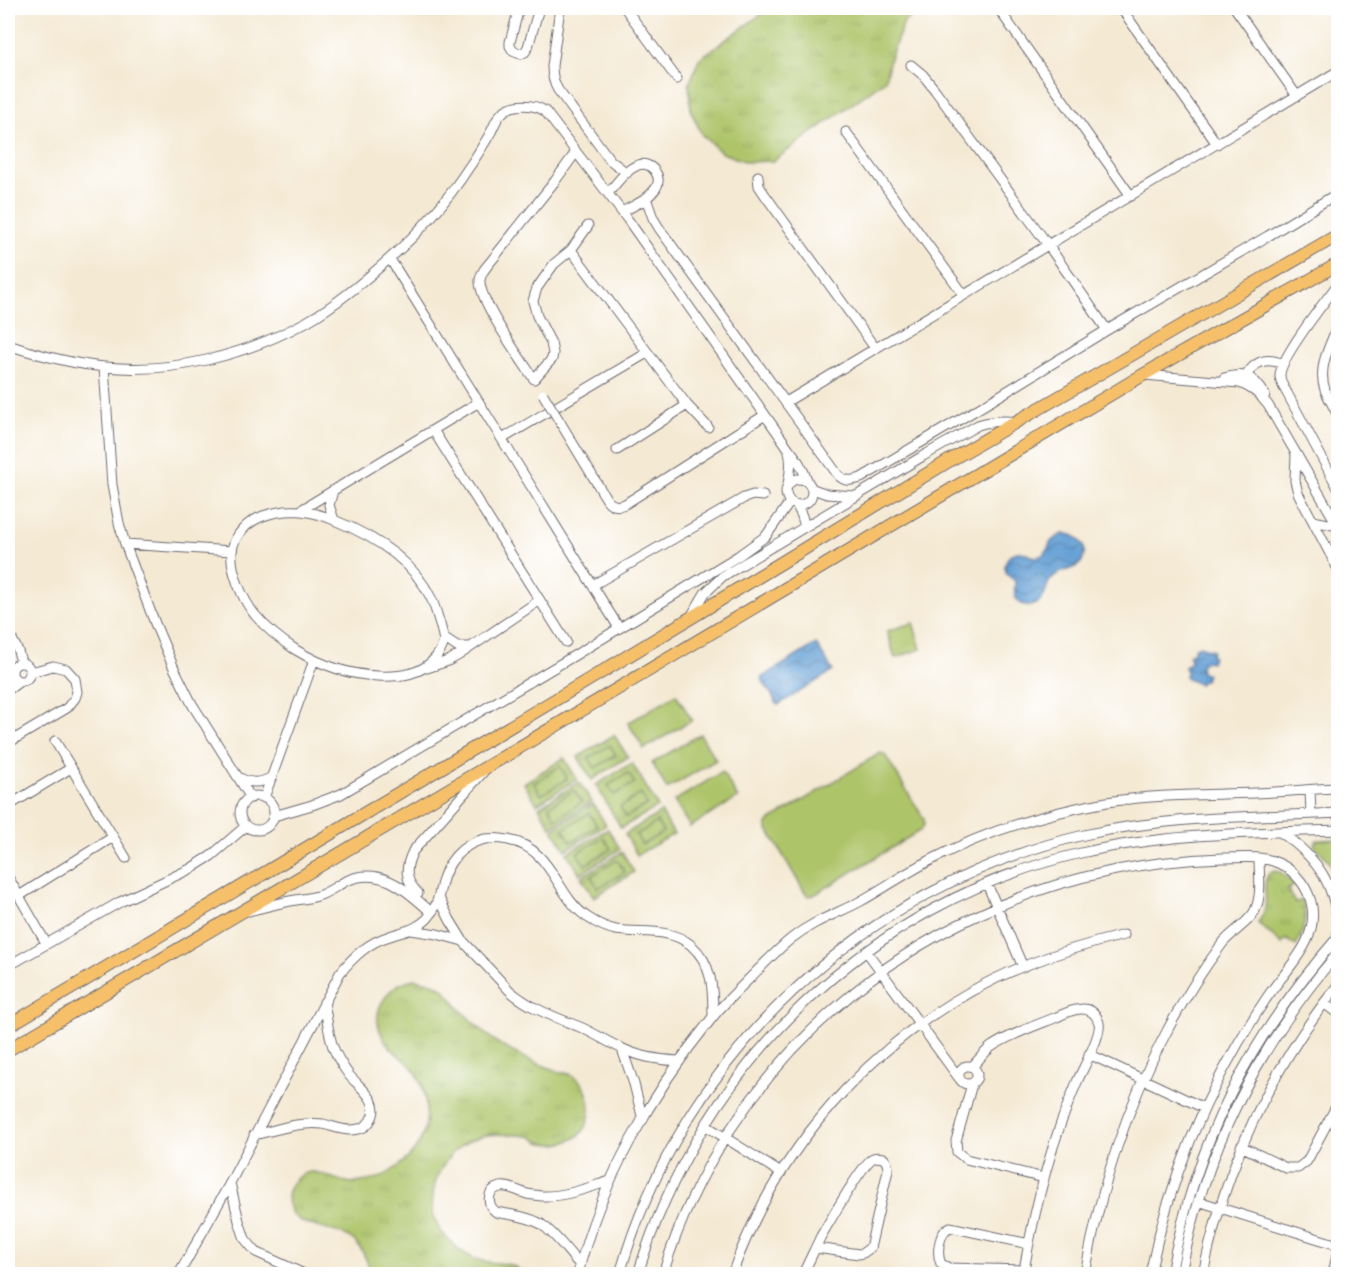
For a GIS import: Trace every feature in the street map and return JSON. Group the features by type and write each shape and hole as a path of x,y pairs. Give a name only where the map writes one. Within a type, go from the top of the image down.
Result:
{"main road":[{"path":"8,1026 548,704 947,462 1338,235"},
{"path":"8,1050 1143,375 1338,264"}],"street":[{"path":"519,8 510,44 513,51 521,54 528,47 539,8"},
{"path":"560,8 552,66 554,83 623,176"},
{"path":"625,8 677,79"},
{"path":"998,8 1131,196"},
{"path":"1120,8 1217,144"},
{"path":"1234,8 1297,96"},
{"path":"911,65 935,90 1107,330"},
{"path":"786,402 1338,70"},
{"path":"8,345 45,356 104,367 176,366 250,347 288,331 342,297 390,259 425,224 456,186 502,113 517,106 527,105 545,111 608,193 796,456 813,495 806,504 794,504 757,543 341,794 274,816"},
{"path":"846,132 964,295"},
{"path":"576,152 482,273 480,281 481,289 495,319 607,500 612,505 625,504 765,415"},
{"path":"601,184 623,176 642,165 655,171 658,177 657,185 643,201 638,211 625,216"},
{"path":"608,193 623,176"},
{"path":"758,176 759,186 765,195 875,348"},
{"path":"643,201 659,228 838,475 847,481 861,478 1338,193"},
{"path":"534,379 548,364 554,353 533,302 537,288 554,264 571,250 588,225"},
{"path":"571,250 687,405 708,427"},
{"path":"390,259 619,628"},
{"path":"1338,284 1292,348 1282,364 1280,375 1282,385 1338,488"},
{"path":"1338,325 1323,363 1323,380 1338,416"},
{"path":"502,439 647,353"},
{"path":"1246,376 1250,368 1265,360 1274,360 1282,364"},
{"path":"104,367 112,485 125,544 173,666 192,704 251,798"},
{"path":"1143,375 1246,385 1256,391 1279,423 1338,526"},
{"path":"1216,381 1229,377 1246,376 1261,388 1268,405"},
{"path":"1328,396 1338,391"},
{"path":"301,510 479,402"},
{"path":"617,450 687,405"},
{"path":"1279,423 1298,414"},
{"path":"692,615 705,593 716,581 856,496 978,425 990,422 1016,422"},
{"path":"433,430 566,642"},
{"path":"789,449 791,470 786,492 787,498 802,516 805,527"},
{"path":"1296,454 1294,481 1298,493 1338,569"},
{"path":"1327,467 1338,471"},
{"path":"788,484 799,479 834,495 856,496"},
{"path":"333,491 329,505 334,520"},
{"path":"593,585 744,498 753,495 763,496"},
{"path":"422,669 440,651 445,639 430,595 408,566 392,551 356,529 318,513 301,510 272,513 256,518 245,526 232,551 235,574 243,595 255,615 294,649 314,660 345,671 390,676 408,674 448,661 540,600"},
{"path":"1313,521 1338,526"},
{"path":"125,544 232,551"},
{"path":"8,631 21,662"},
{"path":"445,639 457,647 470,647"},
{"path":"264,798 314,660"},
{"path":"20,681 13,676 12,671 16,664 21,662 27,664 31,672"},
{"path":"8,690 27,679 31,672 53,666 66,669 75,679 77,692 67,708 8,743"},
{"path":"55,741 126,858"},
{"path":"406,885 408,863 413,851 490,765"},
{"path":"8,806 71,768"},
{"path":"236,777 254,783 264,782 272,777"},
{"path":"579,1270 610,1181 679,1061 713,1016 774,954 807,927 864,899 954,849 1009,827 1066,811 1131,799 1338,788"},
{"path":"1310,790 1311,814"},
{"path":"257,796 270,802 274,816 272,822 260,830 246,826 240,814 245,802 257,796"},
{"path":"620,1275 634,1230 661,1168 694,1109 734,1053 780,1003 831,958 879,922 972,872 1062,840 1132,826 1179,820 1338,813"},
{"path":"8,966 120,902 190,869 211,856 246,826"},
{"path":"638,1275 663,1205 690,1151 744,1069 781,1026 814,994 867,952 917,919 982,885 1056,859 1088,851 1177,837 1338,830"},
{"path":"1171,1275 1188,1200 1200,1164 1214,1128 1243,1069 1289,996 1338,937 1336,906 1324,877 1316,863 1280,832"},
{"path":"18,896 113,837"},
{"path":"179,1275 340,973 364,948 391,935 411,930 422,923 433,911 439,898 445,873 458,853 468,846 486,839 499,838 519,842 541,857 578,910 601,925 615,929 663,932 690,945 708,968 713,994 713,1016"},
{"path":"1085,1275 1099,1206 1126,1117 1142,1079 1192,987 1227,939 1255,912 1258,898 1259,858"},
{"path":"663,1275 672,1246 713,1159 758,1091 795,1047 836,1007 881,972 926,942 957,925 997,906 1052,885 1110,870 1199,859 1259,858 1278,863 1302,882 1311,900 1311,930 1303,949 1241,1038 1204,1108 1179,1168 1150,1275"},
{"path":"972,872 997,906 1023,967"},
{"path":"8,878 46,943"},
{"path":"241,913 319,896 357,878 378,878 406,885 413,889 433,911"},
{"path":"439,898 463,941 517,997 544,1013 594,1034 622,1049 652,1058 679,1061"},
{"path":"411,930 463,941"},
{"path":"732,1275 754,1221 800,1144 843,1092 893,1045 952,1003 986,984 1023,967 1089,943 1124,935"},
{"path":"867,952 959,1078 964,1084 972,1084"},
{"path":"1181,1275 1198,1201 1211,1163 1244,1088 1264,1052 1287,1018 1338,953"},
{"path":"1203,1275 1219,1208 1241,1146 1258,1108 1300,1037 1338,986"},
{"path":"254,1135 308,1124 322,1124 350,1130 360,1129 371,1120 374,1106 343,1067 333,1047 324,1002"},
{"path":"1324,1003 1338,1014"},
{"path":"972,1067 984,1053 1001,1041 1072,1010 1085,1009 1091,1012 1099,1023 1098,1036 1064,1115 1044,1178 1024,1270"},
{"path":"622,1049 643,1120"},
{"path":"1089,1054 1204,1108"},
{"path":"959,1078 959,1072 963,1067 969,1066 976,1071 977,1077 972,1084 956,1141 957,1152 966,1159 1044,1178"},
{"path":"1241,1146 1286,1168 1303,1166 1338,1103"},
{"path":"705,1125 781,1173"},
{"path":"803,1275 816,1248 840,1203 870,1161 876,1158 885,1160 889,1167 870,1248 859,1254 816,1248"},
{"path":"579,1270 552,1233 540,1223 496,1212 492,1209 489,1196 495,1189 504,1187 526,1194 555,1196 610,1181"},
{"path":"230,1183 238,1221 245,1239 256,1252 303,1275"},
{"path":"647,1199 663,1205"},
{"path":"1198,1201 1338,1245"},
{"path":"1029,1244 954,1227 947,1228 942,1234 938,1255 941,1264 949,1268 974,1272 1024,1270 1068,1275"},
{"path":"1160,1232 1179,1237"},
{"path":"1332,1275 1338,1251"}],"green space":[{"path":"770,8 924,8 904,22 890,58 885,80 773,161 747,162 722,153 702,135 691,111 689,85 699,59"},
{"path":"913,623 921,649 895,658 887,631"},
{"path":"676,694 692,720 644,749 628,723"},
{"path":"700,734 716,760 667,789 652,763"},
{"path":"614,735 628,757 592,780 578,757"},
{"path":"610,745 616,755 595,768 589,758"},
{"path":"880,753 885,755 924,819 924,825 921,830 809,896 805,893 767,828 767,824"},
{"path":"564,758 577,779 537,804 524,783"},
{"path":"632,763 658,807 621,828 596,785"},
{"path":"560,766 567,779 541,795 534,783"},
{"path":"722,772 738,798 690,827 674,801"},
{"path":"628,773 635,783 614,795 608,785"},
{"path":"579,782 592,802 551,827 539,807"},
{"path":"574,790 582,802 556,819 549,806"},
{"path":"641,794 647,805 626,817 620,807"},
{"path":"593,804 606,825 566,850 553,829"},
{"path":"661,812 674,834 637,855 625,834"},
{"path":"589,813 597,826 571,842 563,829"},
{"path":"657,822 663,832 642,845 636,835"},
{"path":"608,829 620,849 580,874 567,853"},
{"path":"603,837 611,849 585,865 577,853"},
{"path":"1338,839 1338,879 1328,860 1314,845 1317,840"},
{"path":"622,852 634,872 594,897 581,877"},
{"path":"617,860 625,872 598,888 591,876"},
{"path":"1274,871 1282,873 1295,885 1288,889 1295,903 1302,900 1304,906 1304,924 1296,946 1286,939 1282,944 1258,923 1266,903 1265,882 1269,874"},
{"path":"415,979 441,987 473,1022 502,1046 557,1071 574,1076 586,1090 590,1109 587,1125 571,1140 551,1144 540,1142 530,1136 487,1135 474,1139 453,1153 439,1174 435,1186 433,1212 444,1235 459,1249 475,1259 510,1265 523,1274 372,1274 362,1251 352,1239 308,1224 293,1215 289,1208 288,1191 293,1182 306,1173 319,1173 349,1182 370,1181 398,1166 407,1159 419,1143 426,1116 426,1102 421,1084 413,1068 386,1042 378,1022 379,1008 389,992 400,984"}],"water":[{"path":"1063,534 1074,536 1081,542 1084,547 1083,560 1076,567 1052,578 1039,602 1032,605 1020,603 1015,596 1015,581 1008,576 1005,567 1006,560 1017,552 1035,557 1043,555 1052,541"},
{"path":"816,644 833,671 778,705 761,678"},
{"path":"1195,647 1213,650 1211,655 1213,656 1211,662 1202,663 1200,670 1207,674 1205,680 1199,684 1187,679 1185,668 1190,664 1190,653 1193,653"}]}
